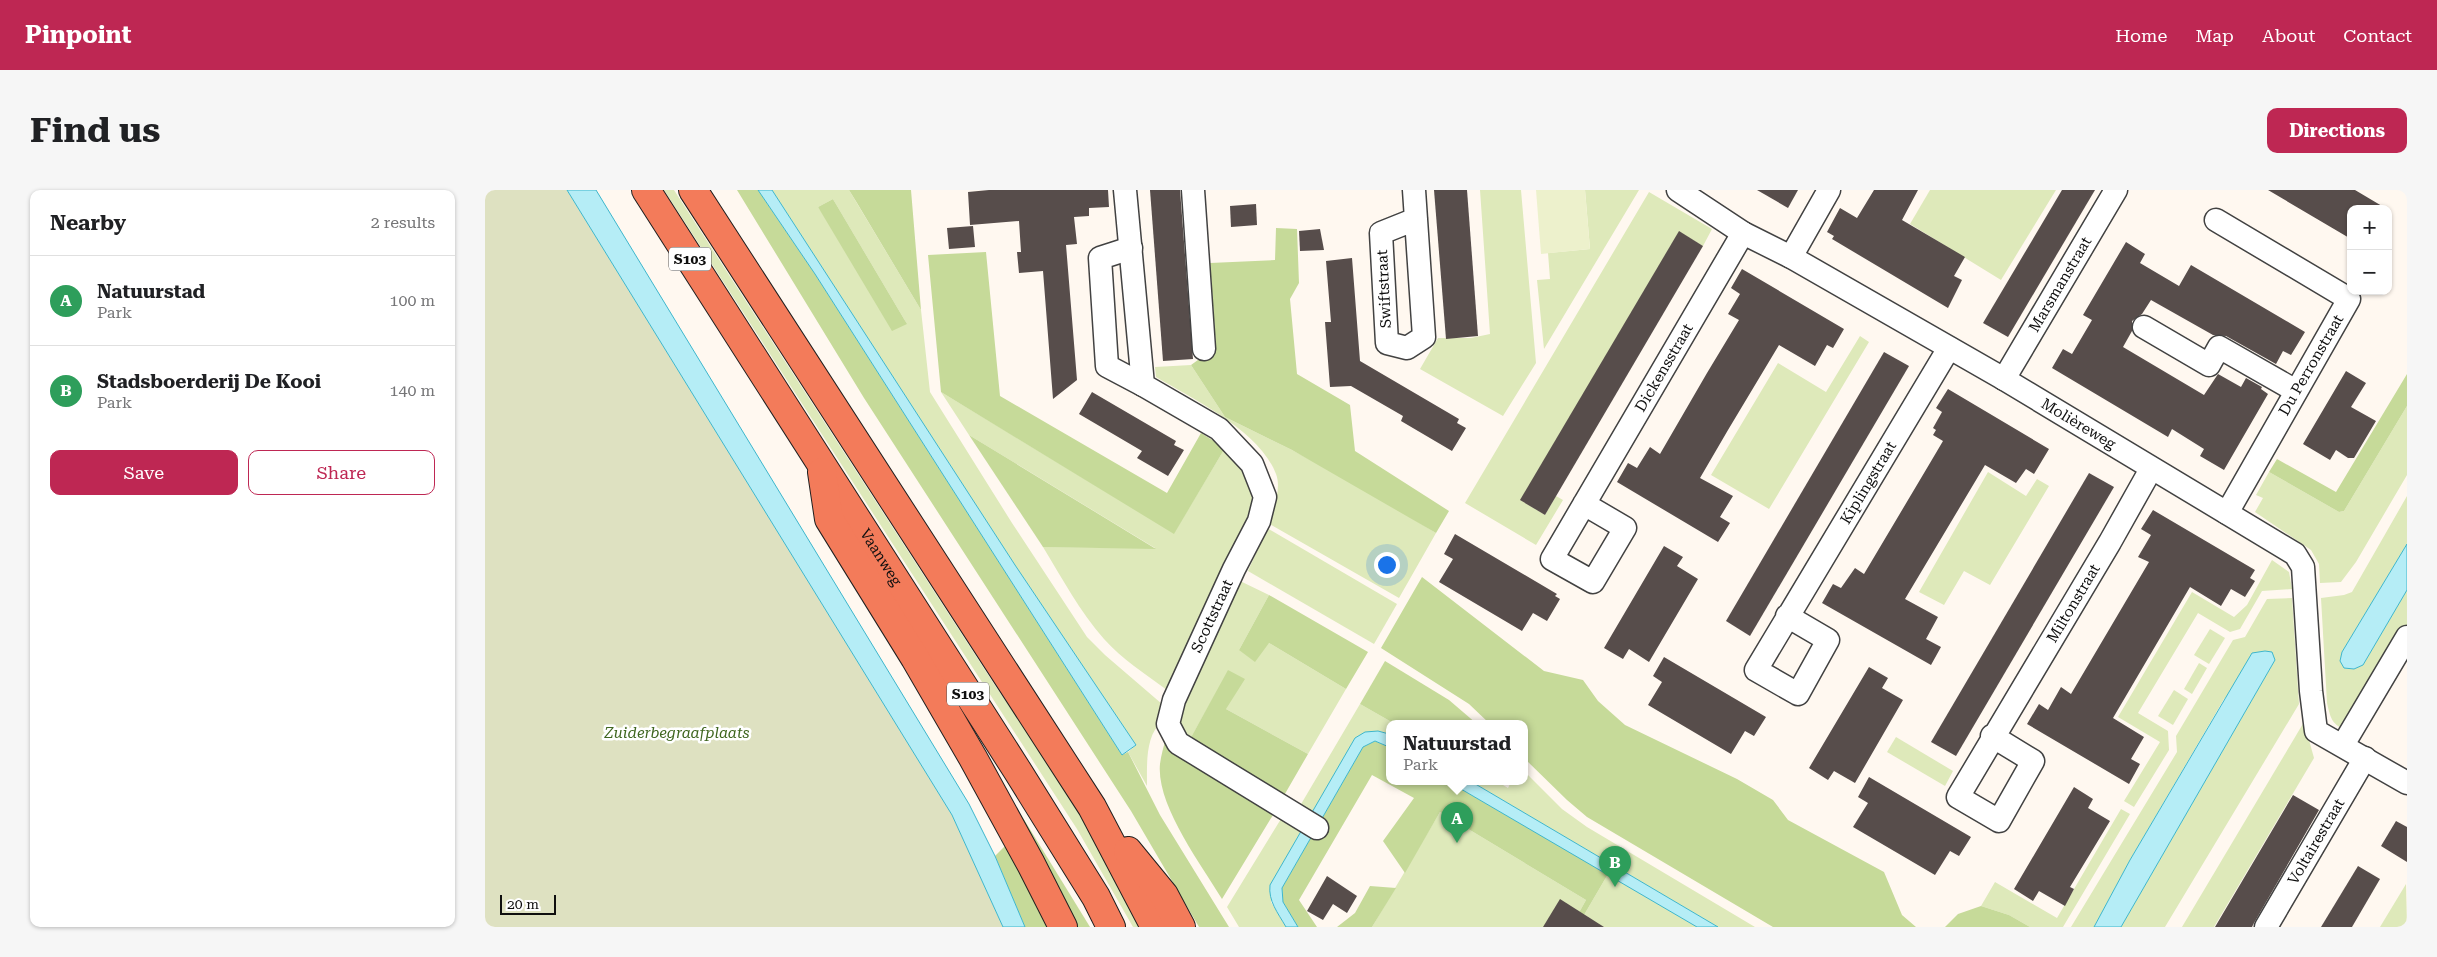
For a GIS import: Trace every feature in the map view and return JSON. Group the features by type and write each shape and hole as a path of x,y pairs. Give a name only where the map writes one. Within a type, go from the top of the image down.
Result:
{"highway":[{"name":"Vaanweg","path":"646,190 1017,770 1096,898 1111,927"},
{"name":"S103","path":"693,190 1092,807 1155,927"},
{"name":"S103","path":"820,463 829,519 915,658 973,758 1027,856 1063,927"},
{"name":"S103","path":"1092,807 1164,895 1181,927"}],"street":[{"path":"1125,190 1143,385"},
{"path":"1193,190 1204,349"},
{"name":"Swiftstraat","path":"1414,190 1416,218 1424,337 1407,348 1387,343 1381,233 1416,218"},
{"name":"Molièreweg","path":"1677,190 1743,233 1791,257 2004,379 2295,554 2303,567 2311,691 2316,731 2407,783"},
{"path":"1791,257 1829,190"},
{"name":"Marsmanstraat","path":"2004,379 2116,190"},
{"name":"Du Perronstraat","path":"2216,220 2349,299 2227,513"},
{"name":"Dickensstraat","path":"1584,504 1743,233"},
{"name":"Scottstraat","path":"1131,248 1100,258 1107,366 1219,430 1252,464 1265,497 1259,521 1234,569 1174,700 1168,724 1178,743 1312,825"},
{"path":"2144,327 2209,364 2219,347 2296,391"},
{"name":"Kiplingstraat","path":"1787,616 1949,348"},
{"name":"Miltonstraat","path":"1992,736 2105,550 2151,469"},
{"path":"2343,746 2407,637"},
{"name":"Voltairestraat","path":"2266,927 2365,758"}],"green space":[{"name":"Zuiderbegraafplaats","path":"485,190 567,190 952,815 1003,927 485,927"},
{"path":"664,190 674,190 996,687 1078,806 1144,927 1133,927 1077,829"},
{"path":"737,190 758,190 815,274 1122,755 1128,752 1160,815 1229,927 1199,927 1131,811 864,398"},
{"path":"772,190 849,190 921,310 930,392 1012,523 1087,637 1162,704 1162,722 1152,735 1148,751 1147,786 1128,752 1136,745 1015,565","holes":["833,199 907,324 818,207"]},
{"path":"849,190 911,190 921,310 857,203"},
{"path":"1480,190 1521,190 1536,363 1503,416 1420,369 1438,338 1471,338 1490,334"},
{"path":"1536,190 1585,190 1590,249 1541,254"},
{"path":"1585,190 1639,190 1544,349 1537,280 1550,279 1548,253 1590,249"},
{"path":"1930,190 2056,190 2001,280 1910,224"},
{"path":"1649,192 1712,229 1703,246 1679,232 1521,500 1545,515 1556,496 1563,500 1536,545 1465,503"},
{"path":"833,199 907,324 892,331 818,207"},
{"path":"1276,228 1297,229 1299,283 1290,299 1297,374 1350,405 1355,451 1449,511 1436,533 1292,450 1225,417 1191,365 1216,347 1210,263 1275,260"},
{"path":"986,252 1000,396 1167,493 1201,433 1225,448 1174,534 941,392 928,255"},
{"path":"1860,336 1869,342 1769,509 1711,475 1778,363 1826,392"},
{"path":"1191,365 1225,417 1357,485 1436,533 1399,598 1268,523 1276,499 1278,480 1268,458 1241,430 1206,406 1156,377 1155,367"},
{"path":"2407,374 2407,406 2344,511 2339,512 2269,472 2277,459 2336,492"},
{"path":"941,392 1174,533 1225,448 1243,464 1256,502 1213,587 1187,651 1167,690 1126,660 1095,629 1043,547 1155,548 969,435"},
{"path":"2407,406 2407,475 2356,562 2341,582 2320,583 2319,564 2311,550 2255,512 2263,498 2256,495 2269,472 2339,512 2344,511"},
{"path":"969,435 1156,549 1043,547"},
{"path":"1988,472 2026,496 2037,479 2049,486 1990,585 1964,571 1944,605 1919,592"},
{"path":"2407,496 2407,544 2342,652 2340,661 2345,668 2354,669 2363,665 2407,590 2407,624 2345,729 2334,722 2327,703 2321,598 2352,592"},
{"path":"1267,528 1397,604 1374,644 1248,571"},
{"path":"2272,560 2289,572 2292,589 2262,591 2240,629 2230,632 2198,613 2138,713 2168,731 2169,750 2134,807 2124,801 2160,742 2118,717 2192,592 2234,617 2247,605"},
{"path":"1422,577 1544,671 1583,680 1598,701 1625,725 1737,779 1773,800 1788,820 1884,872 1902,915 1916,927 1773,927 1587,817 1528,762 1528,720 1486,720 1469,704 1381,648"},
{"path":"1238,580 1269,595 1239,650 1269,643 1346,689 1308,754 1226,709 1229,670 1189,741 1177,726 1180,707"},
{"path":"1269,595 1368,652 1346,689 1269,643 1255,662 1239,650"},
{"path":"2292,598 2299,704 2165,927 2121,927 2275,660 2224,699 2130,860 2094,927 2071,927 2177,752 2176,736 2233,640 2245,637 2267,599"},
{"path":"2210,629 2225,638 2209,664 2194,655"},
{"path":"1385,661 1449,700 1472,720 1388,720 1360,704"},
{"path":"2199,663 2207,668 2192,694 2184,689"},
{"path":"1228,670 1245,679 1226,709 1308,754 1282,799 1189,741"},
{"path":"2174,690 2188,699 2173,725 2158,716"},
{"path":"1360,704 1388,720 1386,720 1386,733 1378,731 1309,817 1297,811"},
{"path":"2304,722 2314,758 2214,927 2182,927"},
{"path":"1166,737 1276,810 1222,899 1192,852 1172,816 1165,797 1160,764"},
{"path":"1896,737 1953,771 1945,786 1887,752"},
{"path":"1375,741 1386,746 1386,783 1372,775 1299,900 1317,927 1298,927 1283,902 1282,888 1363,747"},
{"path":"1528,775 1562,809 1587,827 1755,927 1718,927 1477,785 1503,785 1508,788 1510,785 1528,785"},
{"path":"1390,785 1454,785 1608,874 1577,927 1571,927 1586,900 1440,812 1405,873 1383,841 1414,798"},
{"path":"2121,809 2130,814 2063,927 2030,927 2009,915 1981,906 1995,882 2057,918"},
{"path":"1440,812 1586,900 1571,927 1372,927"},
{"path":"1020,813 1090,927 1075,927"},
{"path":"1284,814 1304,826 1271,902 1286,927 1239,927 1227,907"},
{"path":"1009,842 1052,927 1025,927 995,856"},
{"path":"1608,874 1697,927 1577,927"},
{"path":"2406,884 2407,927 2380,927"},
{"path":"1370,886 1396,888 1372,927 1337,927 1355,913"},
{"path":"1981,906 2009,915 2030,927 1945,927 1958,914"}],"water":[{"path":"567,190 596,190 969,804 995,856 1025,927 1003,927 952,815"},
{"path":"758,190 772,190 1015,565 1136,745 1122,755 815,274"},
{"path":"2407,544 2407,590 2363,665 2354,669 2344,668 2340,661 2342,652"},
{"path":"2272,652 2275,660 2121,927 2094,927 2130,860 2252,653"},
{"path":"1378,731 1386,733 1386,746 1375,741 1363,747 1282,888 1283,902 1298,927 1286,927 1272,902 1270,885 1355,738 1365,732"},
{"path":"1454,785 1477,785 1718,927 1697,927"}],"building":[{"path":"989,190 1108,190 1109,207 1089,208 1089,216 1074,217 1077,244 1066,245 1077,380 1053,399 1043,271 1019,273 1017,252 1021,252 1019,221 970,225 968,192"},
{"path":"1150,190 1180,190 1193,359 1163,361"},
{"path":"1434,190 1467,190 1478,336 1446,339"},
{"path":"1757,190 1798,190 1788,208"},
{"path":"1874,190 1918,190 1902,220 1965,257 1954,276 1962,280 1948,308 1832,239 1834,236 1827,232 1840,208 1857,218"},
{"path":"2062,190 2095,190 2008,337 1983,323"},
{"path":"2268,190 2355,190 2380,205 2347,205 2347,237"},
{"path":"1256,204 1257,225 1231,227 1230,206"},
{"path":"973,226 975,247 949,249 947,228"},
{"path":"1320,229 1324,250 1300,251 1299,231"},
{"path":"1679,231 1703,246 1545,515 1520,500"},
{"path":"2126,242 2145,254 2140,263 2179,286 2191,265 2305,332 2291,355 2283,351 2276,364 2226,336 2213,335 2151,300 2142,314 2132,321 2132,331 2123,347 2204,395 2218,374 2241,387 2246,378 2262,387 2261,389 2268,394 2224,470 2200,456 2204,449 2172,429 2168,437 2052,368 2063,349 2072,354 2092,320 2083,315"},
{"path":"1352,258 1360,361 1459,419 1457,423 1466,428 1452,451 1401,421 1403,416 1351,386 1330,387 1325,322 1331,322 1326,261"},
{"path":"1742,269 1844,329 1833,348 1827,345 1815,366 1779,345 1728,430 1700,478 1733,496 1720,517 1730,523 1718,542 1617,482 1628,463 1637,468 1650,447 1660,454 1739,320 1728,314 1740,294 1731,288"},
{"path":"1884,352 1909,366 1750,636 1726,621"},
{"path":"2346,371 2366,383 2351,407 2376,421 2354,458 2348,458 2336,450 2330,460 2303,444"},
{"path":"1948,389 2049,449 2034,474 2026,469 2016,483 1985,465 1905,599 1938,617 1926,639 1941,647 1931,665 1822,603 1833,584 1841,588 1855,568 1864,574 1943,441 1933,435 1936,430 1933,428 1942,412 1936,408"},
{"path":"1092,392 1176,441 1174,445 1184,450 1168,476 1137,458 1142,451 1079,414"},
{"path":"2089,473 2114,487 1956,756 1931,742"},
{"path":"2153,510 2255,570 2250,578 2255,581 2245,597 2231,589 2221,606 2190,587 2113,718 2144,737 2131,759 2140,764 2129,784 2027,724 2039,704 2048,710 2061,687 2071,694 2149,562 2138,557 2151,535 2141,529"},
{"path":"1455,534 1557,594 1555,596 1560,599 1547,621 1533,613 1522,631 1439,582 1453,559 1444,554"},
{"path":"1664,546 1683,557 1677,566 1698,579 1649,662 1629,649 1623,659 1604,648"},
{"path":"1664,657 1766,717 1754,736 1745,731 1731,754 1648,705 1662,682 1653,676"},
{"path":"1869,667 1888,678 1882,688 1903,700 1855,783 1834,771 1828,780 1809,768"},
{"path":"1869,777 1971,837 1959,856 1950,851 1935,875 1853,827 1868,803 1858,797"},
{"path":"2074,787 2093,799 2088,808 2110,821 2070,887 2074,889 2065,906 2039,891 2033,901 2014,889"},
{"path":"2293,795 2319,810 2252,927 2215,927"},
{"path":"2396,821 2407,827 2407,862 2381,846"},
{"path":"2358,866 2380,879 2352,927 2321,927"},
{"path":"1327,876 1357,896 1347,913 1333,904 1323,920 1307,911"},
{"path":"1560,899 1604,927 1543,927"}],"place":[{"name":"Natuurstad","path":"1457,843"},
{"name":"Stadsboerderij De Kooi","path":"1615,887"}]}
